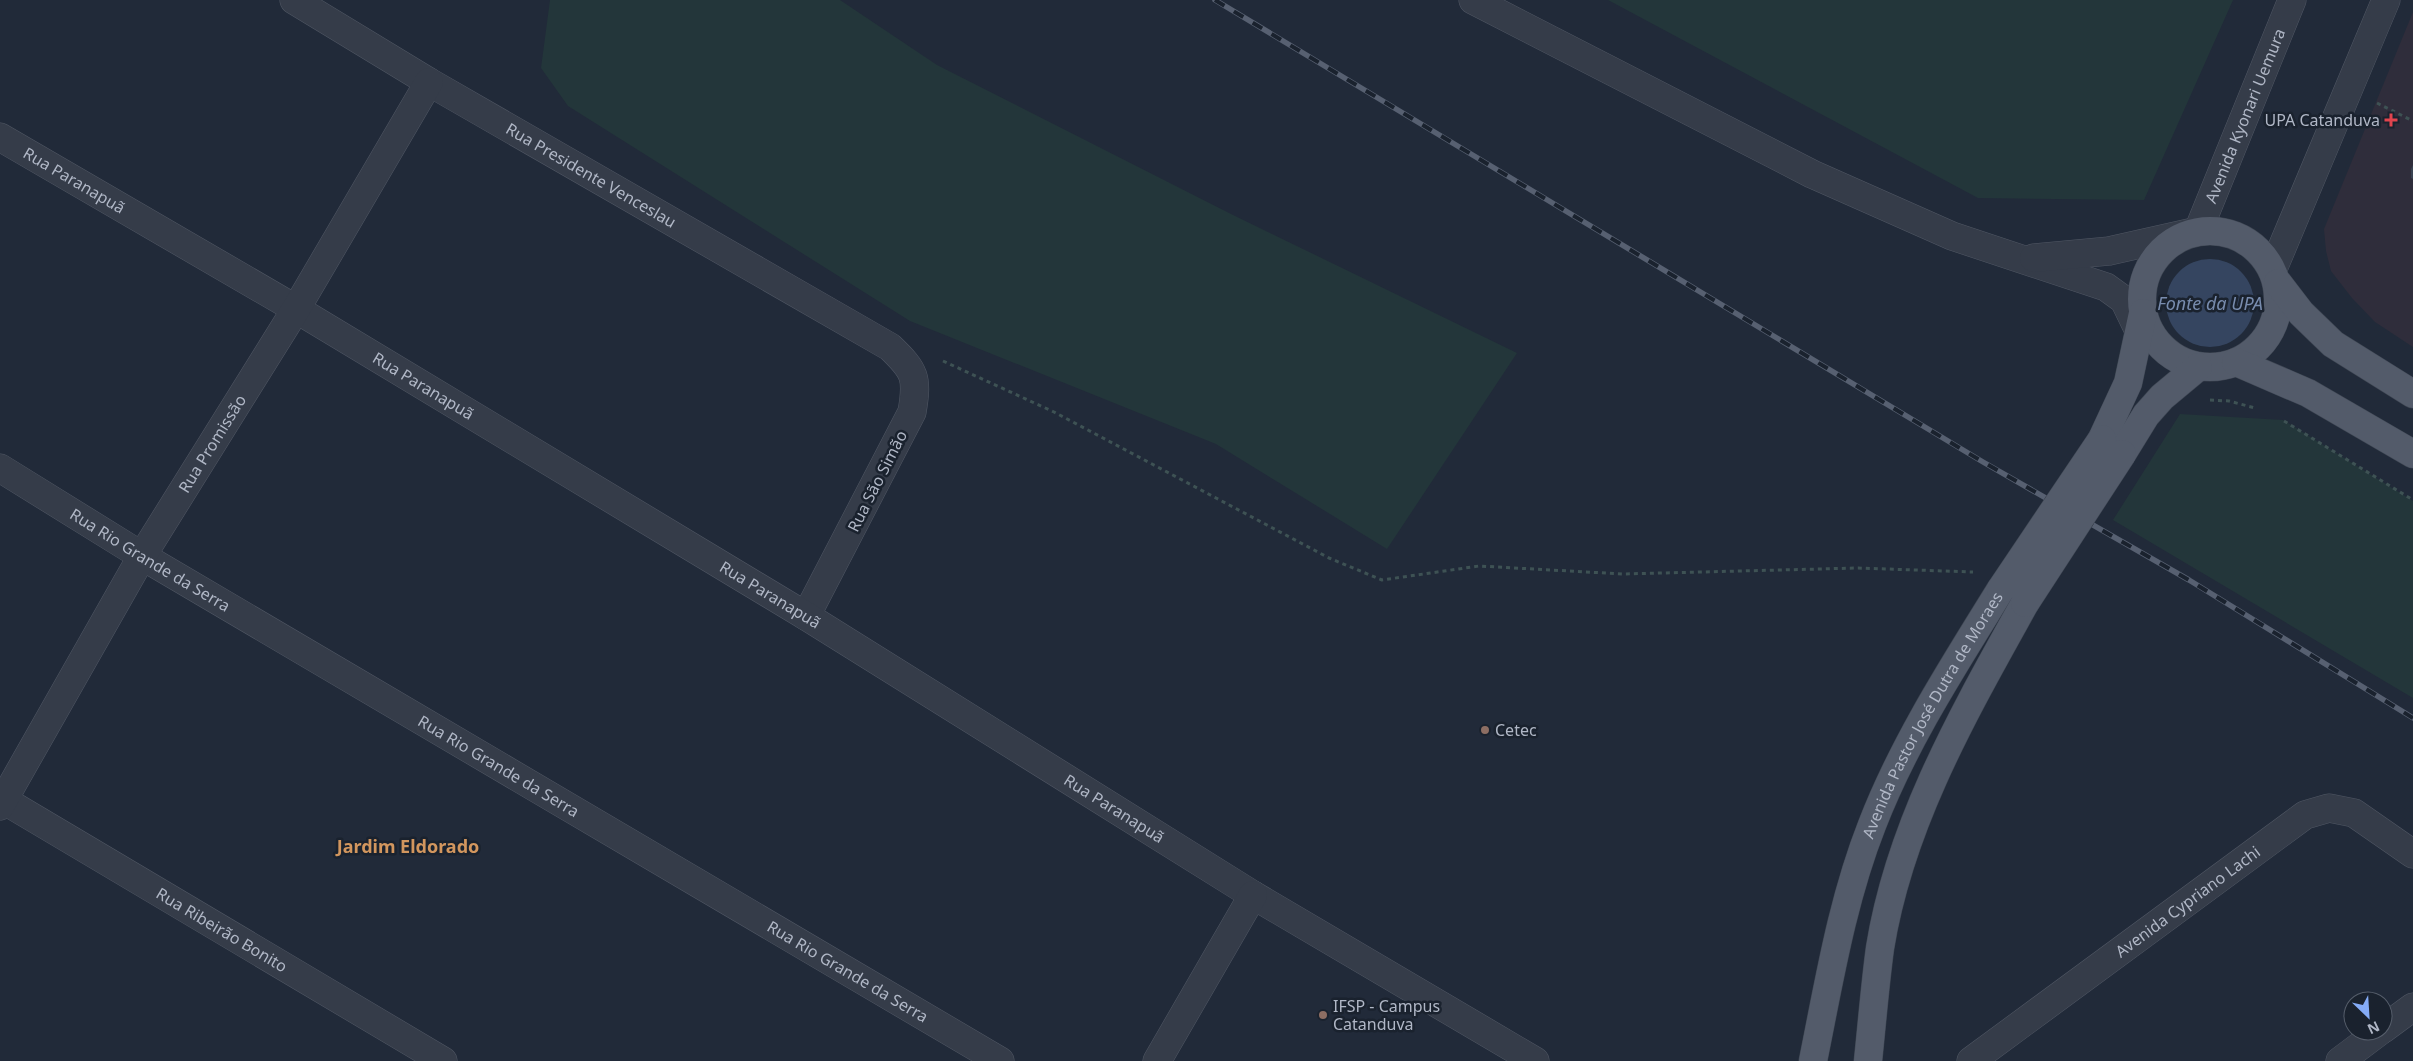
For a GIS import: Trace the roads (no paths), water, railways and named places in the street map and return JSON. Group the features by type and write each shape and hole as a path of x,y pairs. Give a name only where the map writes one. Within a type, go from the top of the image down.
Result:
{"main road":[{"path":"2275,276 2279,307 2271,330 2257,350 2236,362 2218,367 2198,367 2173,357 2153,339 2141,322 2141,292 2147,270 2160,252 2177,238 2198,231 2220,231 2241,237 2260,250 2275,276 2301,313 2333,344 2413,394"},
{"name":"Avenida Pastor José Dutra de Moraes","path":"1868,1061 1881,947 1909,838 1932,782 1968,706 2112,447 2141,322"},
{"path":"2236,362 2308,393 2413,454"},
{"name":"Avenida Pastor José Dutra de Moraes","path":"1814,1061 1837,941 1872,825 1904,756 1942,685 2006,581 2112,447 2146,416 2162,397 2198,367"}],"street":[{"name":"Rua Presidente Venceslau","path":"294,0 429,82 890,347"},
{"path":"1473,0 1812,174 1952,236 2106,287 2124,300 2141,322"},
{"name":"Avenida Kyonari Uemura","path":"2198,231 2292,0"},
{"path":"2275,276 2386,0"},
{"name":"Rua Promissão","path":"1,801 142,556 296,309 429,82"},
{"name":"Rua Paranapuã","path":"0,136 296,309 806,616 1253,895 1535,1061"},
{"path":"2025,259 2109,251 2198,231"},
{"name":"Rua São Simão","path":"806,616 912,412 916,386 914,379 909,366 890,347"},
{"name":"Rua Rio Grande da Serra","path":"0,468 142,556 1000,1061"},
{"name":"Rua Ribeirão Bonito","path":"1,801 443,1061"},
{"name":"Avenida Cypriano Lachi","path":"1971,1061 2305,815 2329,808 2354,813 2413,854"},
{"path":"1157,1061 1253,895"},
{"path":"2393,1022 2413,1007"},
{"path":"2340,1061 2367,1041"}],"water":[{"name":"Fonte da UPA","path":"2210,259 2227,262 2241,272 2251,286 2254,303 2251,320 2241,334 2227,344 2210,347 2193,344 2179,334 2169,320 2166,303 2169,286 2179,272 2193,262"}],"railway":[{"path":"1215,0 1983,462 2189,580 2413,718"}],"place":[{"name":"UPA Catanduva","path":"2391,120"},
{"name":"Cetec","path":"1485,730"},
{"name":"IFSP - Campus Catanduva","path":"1323,1015"}],"district":[{"name":"Jardim Eldorado","path":"408,846"}]}
